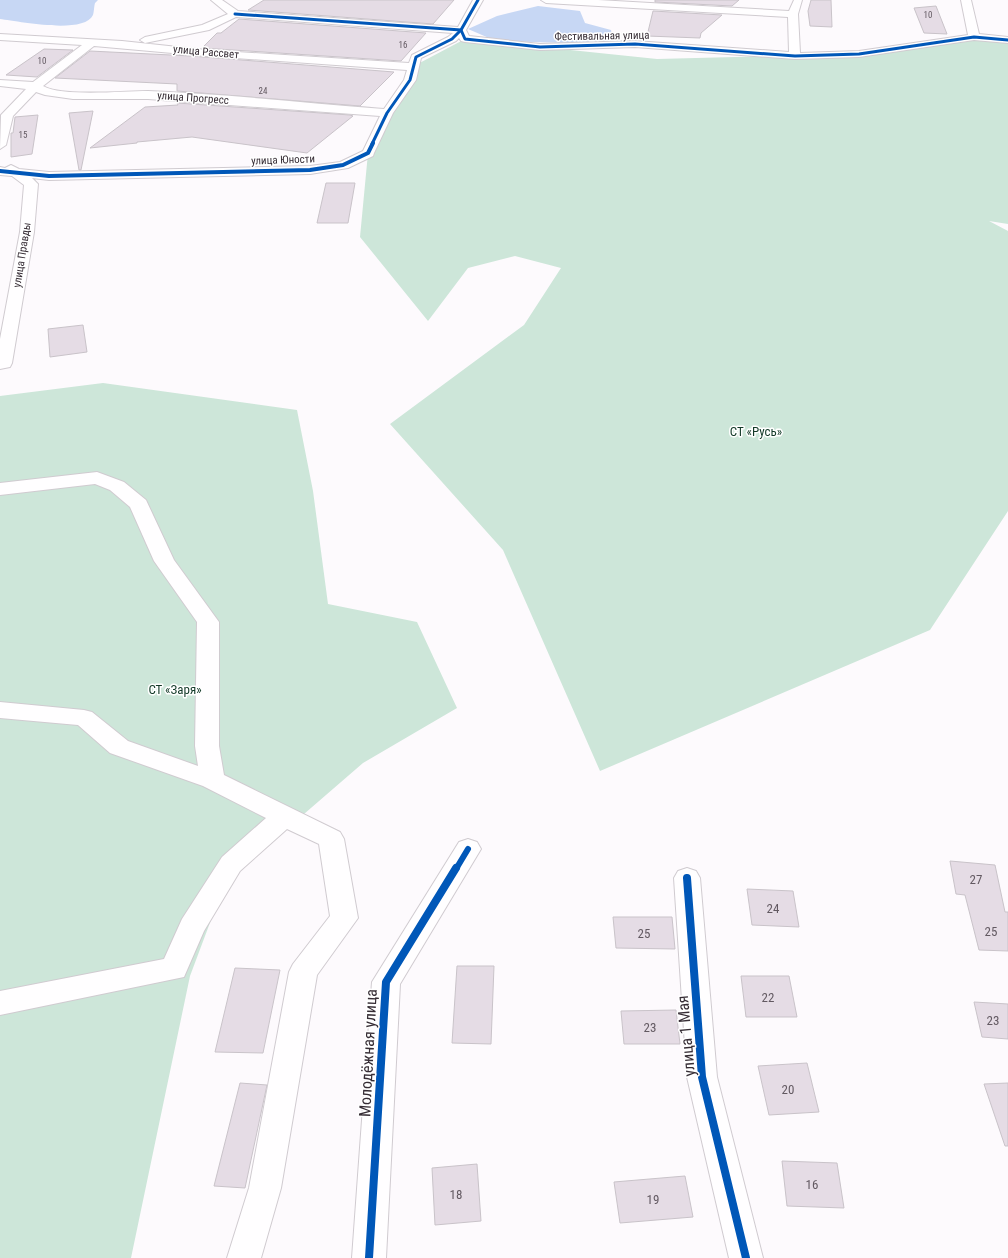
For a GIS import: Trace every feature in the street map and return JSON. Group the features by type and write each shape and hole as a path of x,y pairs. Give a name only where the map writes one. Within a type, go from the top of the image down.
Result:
{"street":[{"path":"216,0 235,14"},
{"name":"улица Юности","path":"7,171 49,176 310,170 343,165 368,153 388,113 410,80 412,67 416,57 425,51 452,39 461,30 478,0"},
{"path":"546,0 793,14"},
{"path":"795,56 793,14 798,0"},
{"path":"966,0 974,37"},
{"path":"122,44 205,28 235,14 461,30"},
{"name":"Фестивальная улица","path":"461,30 465,40 540,47 635,44 795,56 859,54 974,37 1008,40"},
{"name":"улица Рассвет","path":"0,37 122,44 206,53 412,67"},
{"path":"0,145 7,115 34,86 92,42"},
{"name":"улица Прогресс","path":"0,84 34,86 45,92 72,95 148,95 388,113"},
{"name":"улица Правды","path":"0,163 7,171 31,184 27,232 2,364"},
{"path":"0,489 97,478 117,486 139,504 164,561 208,622 207,746 212,780"},
{"path":"0,710 84,718 119,748 212,780 331,839 344,918 303,972 265,1188 244,1258"},
{"path":"0,1003 174,969 192,927 231,864 285,816"},
{"name":"Молодёжная улица","path":"369,1258 386,982 468,849"},
{"name":"улица 1 Мая","path":"687,878 702,1077 746,1258"}],"green space":[{"name":"СТ «Русь»","path":"974,37 1008,43 1008,224 989,221 1008,231 1008,511 930,630 600,771 503,550 390,424 524,325 561,268 515,256 468,268 428,321 360,237 368,153 412,67 465,39 657,59 859,54"},
{"name":"СТ «Заря»","path":"103,383 297,410 313,491 328,604 417,622 457,708 363,763 304,814 251,852 214,912 190,976 131,1258 0,1258 0,396"}],"water":[{"path":"0,0 98,0 95,3 93,15 87,21 64,26 0,19"},
{"path":"538,6 580,11 585,23 611,30 613,40 567,43 496,41 468,29 497,16"}],"building":[{"path":"264,0 454,0 433,24 248,10"},
{"path":"655,0 739,0 732,6 655,2"},
{"path":"811,0 831,0 832,27 810,26 808,11"},
{"path":"936,6 947,34 924,33 914,8"},
{"path":"653,11 722,15 701,33 700,38 647,36"},
{"path":"239,19 426,33 401,61 202,48 217,33 221,33"},
{"path":"44,49 73,50 37,77 6,75"},
{"path":"90,51 191,56 394,72 360,106 177,91 177,84 55,78"},
{"path":"177,103 353,116 307,153 192,137 90,148 145,107 178,105"},
{"path":"93,111 81,170 79,170 69,113"},
{"path":"38,115 32,154 11,157 11,133 13,133 15,117"},
{"path":"326,183 355,183 348,223 317,223"},
{"path":"83,325 87,352 50,357 48,329"},
{"path":"950,861 995,865 1005,912 1008,912 1008,951 979,950 965,895 956,894"},
{"path":"747,889 793,891 799,927 752,925"},
{"path":"613,917 672,917 675,949 616,948"},
{"path":"457,966 494,966 491,1044 452,1043"},
{"path":"235,968 280,970 263,1053 215,1052"},
{"path":"741,976 789,976 797,1017 746,1017"},
{"path":"974,1002 1008,1004 1008,1039 982,1037"},
{"path":"676,1010 680,1044 624,1044 621,1011"},
{"path":"807,1063 819,1112 769,1115 758,1066"},
{"path":"240,1083 267,1085 245,1188 214,1186"},
{"path":"1008,1083 1008,1146 1005,1146 984,1084"},
{"path":"782,1161 837,1163 844,1208 787,1206"},
{"path":"477,1164 481,1221 435,1225 432,1168"},
{"path":"685,1176 693,1217 620,1223 614,1182"}],"cycle path":[{"path":"0,171 49,176 310,170 343,165 368,153 387,113 410,80 416,57 425,51 452,39 461,30 478,0"},
{"path":"235,14 461,30 465,39 540,47 635,44 795,56 859,54 974,37 1008,40"},
{"path":"369,1258 386,982 468,849"},
{"path":"687,878 702,1077 746,1258"}]}
